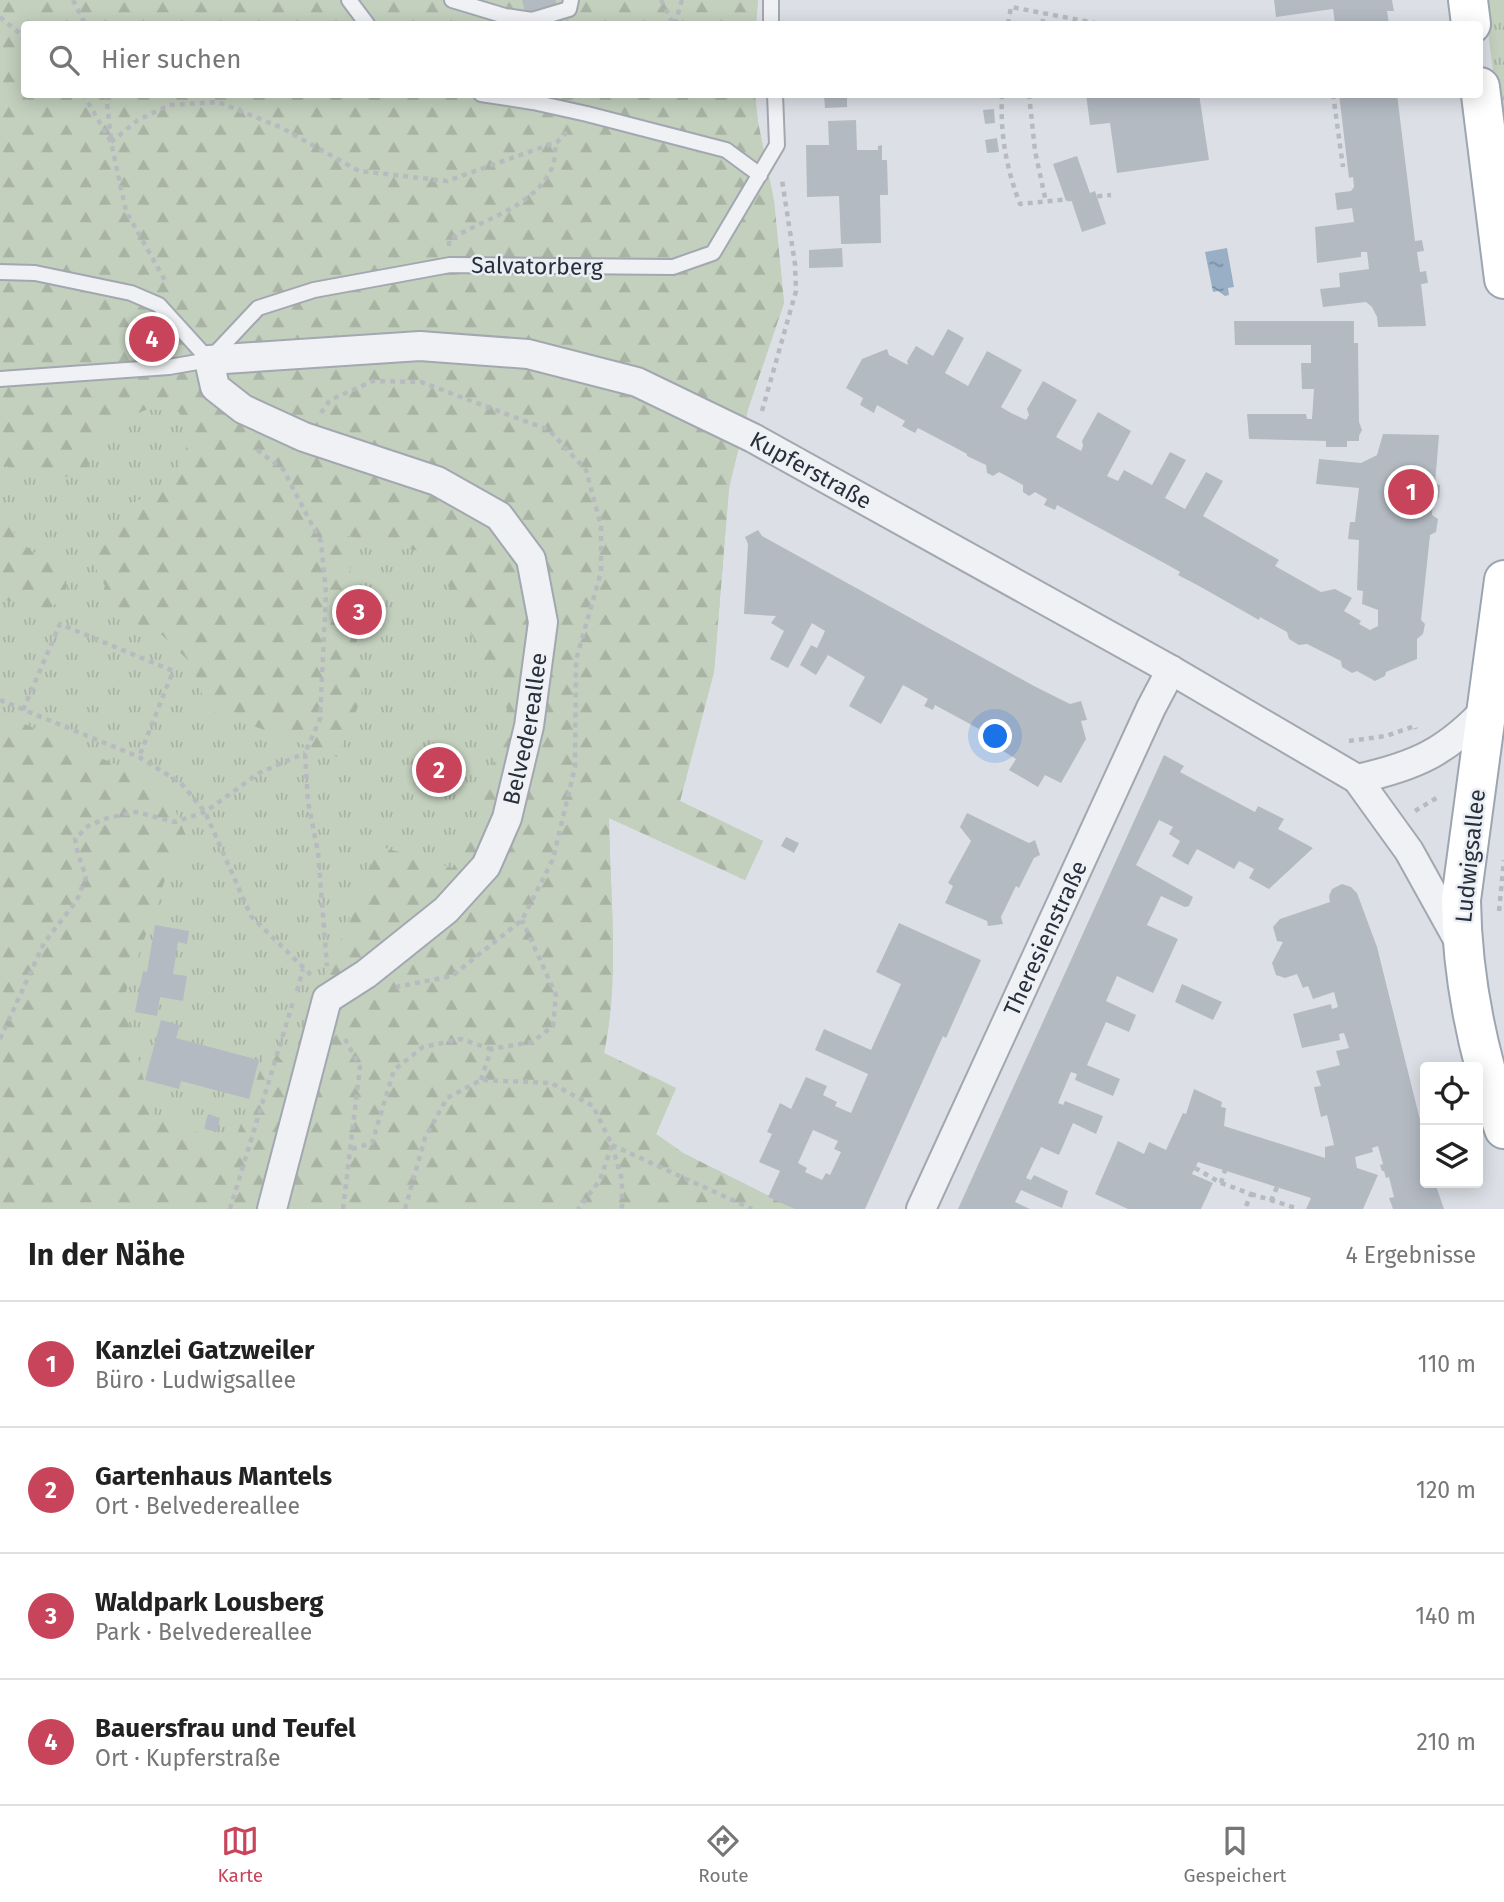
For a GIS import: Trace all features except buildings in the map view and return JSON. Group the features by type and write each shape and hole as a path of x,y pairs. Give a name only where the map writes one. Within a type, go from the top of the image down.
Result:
{"main road":[{"path":"1468,0 1471,21"},
{"path":"1480,98 1504,279"},
{"name":"Ludwigsallee","path":"1504,580 1461,900 1462,946 1470,1004 1491,1092 1504,1129"}],"street":[{"name":"Kupferstraße","path":"209,360 420,346 528,354 637,382 753,438 1171,670 1357,779 1409,851 1462,946"},
{"name":"Belvedereallee","path":"209,360 215,387 243,409 304,437 437,481 499,516 531,559 543,622 529,726 507,818 486,866 446,910 366,974 327,999"},
{"name":"Theresienstraße","path":"921,1209 1151,708 1171,670"},
{"path":"1357,779 1397,770 1424,759 1466,731 1489,706"},
{"path":"272,1209 327,999"}],"lane":[{"path":"349,0 365,21"},
{"path":"452,0 505,16 532,20 569,9 571,0"},
{"path":"771,0 771,21"},
{"path":"507,98 587,114 726,150 760,175"},
{"path":"775,98 777,145"},
{"name":"Salvatorberg","path":"209,360 258,308 314,290 450,265 673,267 713,253 777,145"},
{"path":"0,272 35,273 131,293 159,305 209,360"},
{"path":"0,379 169,367 209,360"}],"path":[{"path":"73,0 84,21"},
{"path":"661,0 671,21"},
{"path":"673,21 682,0"},
{"path":"1009,21 1011,7 1085,21"},
{"path":"1043,21 1045,13"},
{"path":"0,17 21,34"},
{"path":"85,98 111,142"},
{"path":"106,98 111,142 126,211 171,291"},
{"path":"1002,98 1004,147 1010,179 1020,204 1111,195"},
{"path":"1029,98 1035,151 1046,202"},
{"path":"1334,98 1343,167"},
{"path":"111,142 138,120 170,105 218,103 280,127 359,171 447,181 556,142 587,114"},
{"path":"450,265 449,240 468,228 530,199 552,169 556,142"},
{"path":"753,438 796,291 795,264 777,145"},
{"path":"284,469 321,542 326,593 320,719 305,753 308,802 318,852 327,953 327,999"},
{"path":"23,710 60,624 173,671 139,757"},
{"path":"0,700 139,757 181,783 205,812 251,916 304,968 230,1209"},
{"path":"0,1039 44,943 77,900 86,877 75,839 88,827 107,818 136,812 175,822 205,812 260,773 305,753"},
{"path":"1499,919 1504,860"},
{"path":"352,1149 372,1143 394,1070 423,1047 461,1039 491,1049 532,1042 553,1026 555,995 522,920"},
{"path":"340,1028 360,1067 343,1209"},
{"path":"481,1080 491,1049"},
{"path":"405,1209 425,1138 447,1098 481,1080 551,1083 593,1106 612,1145 622,1180 622,1209"},
{"path":"612,1145 752,1209"},
{"path":"578,1209 600,1180 612,1145"},
{"path":"1195,1168 1221,1183 1271,1202 1299,1209"},
{"path":"1221,1183 1225,1170"},
{"path":"1271,1202 1277,1187"},
{"path":"1245,1209 1251,1194"},
{"path":"734,1209 740,1203"}],"green space":[{"path":"0,0 758,0 756,21 21,21 21,98 755,98 774,201 784,303 748,409 729,488 714,672 680,801 763,841 745,880 609,818 613,965 604,1053 676,1088 656,1134 683,1153 795,1209 0,1209"},
{"path":"0,0 758,0 756,21 21,21 21,98 755,98 774,201 784,303 748,409 729,488 714,672 680,801 763,841 745,880 609,818 613,965 604,1053 676,1088 656,1134 683,1153 795,1209 0,1209 0,713 148,779 169,795 196,860 174,854 123,1000 153,1115 233,1146 269,1045 288,1068 379,846 452,868 480,816 507,709 433,554 347,536 362,697 337,757 207,709 192,664 162,635 98,607 105,586 93,563 106,534 136,501 172,485 188,443 179,412 148,409 109,425 86,471 48,482 0,464"},
{"path":"1484,0 1504,0 1504,159"},
{"path":"0,519 32,551 64,572 64,599 48,609 0,599"}],"water":[{"path":"1227,248 1234,287 1228,288 1229,295 1225,296 1218,291 1213,292 1205,252"}],"place":[{"name":"Bauersfrau und Teufel","path":"152,339"},
{"name":"Kanzlei Gatzweiler","path":"1411,492"},
{"name":"Waldpark Lousberg","path":"359,612"},
{"name":"Gartenhaus Mantels","path":"439,770"}]}
